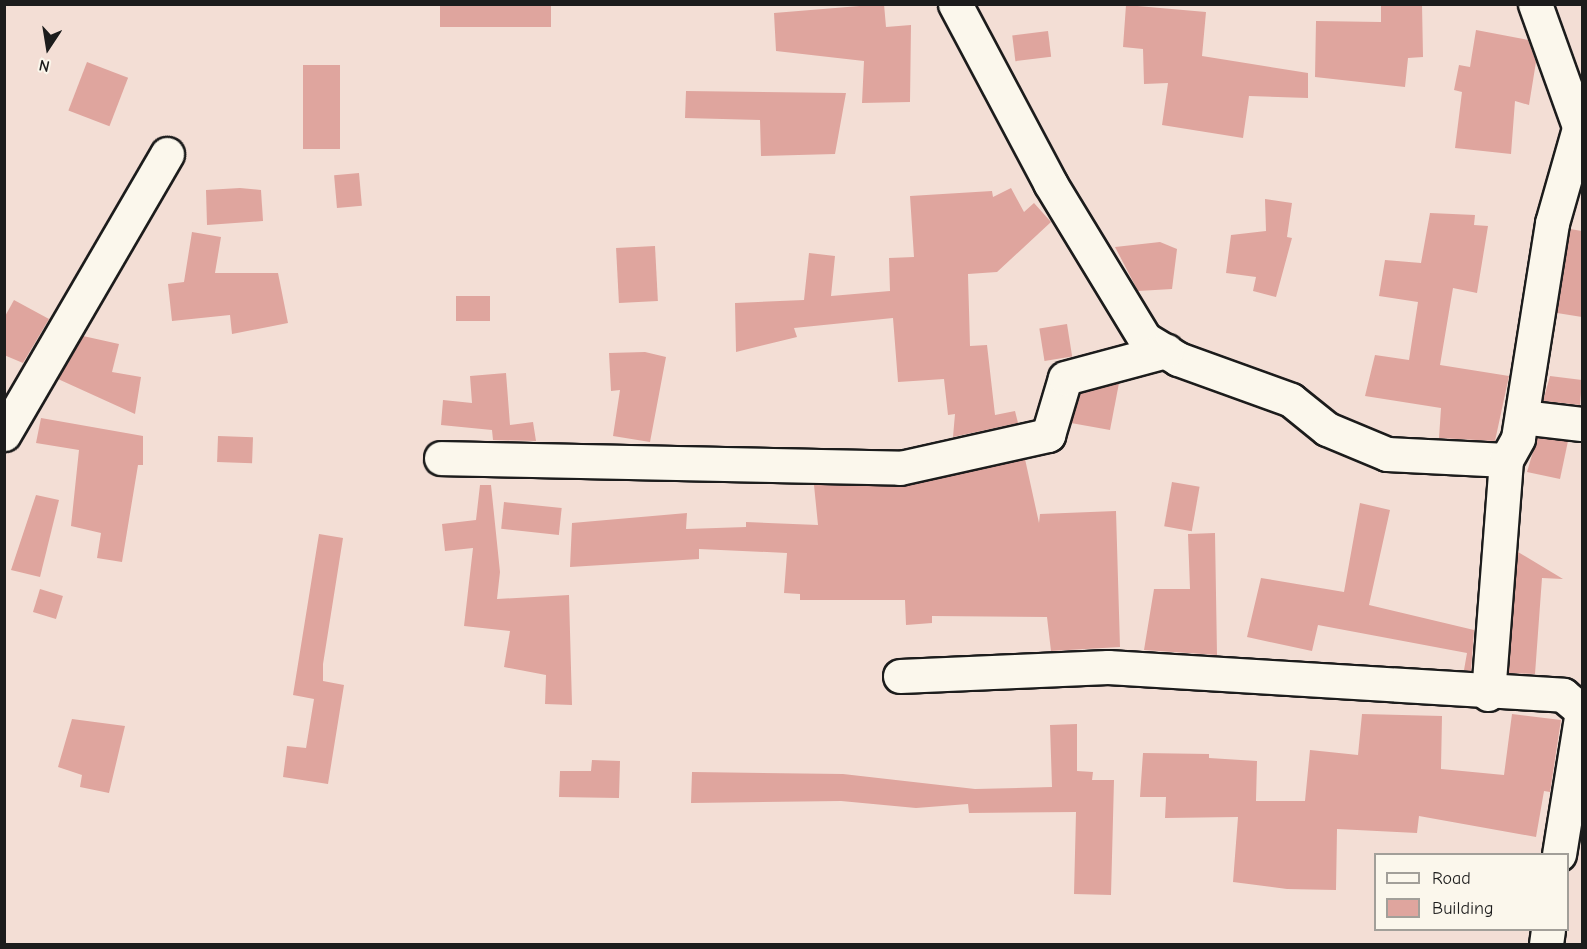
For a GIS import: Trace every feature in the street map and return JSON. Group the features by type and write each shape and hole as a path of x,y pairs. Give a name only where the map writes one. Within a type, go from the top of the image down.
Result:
{"street":[{"path":"955,4 1050,183 1145,339 1166,351 1291,400 1327,429 1387,454 1506,460"},
{"path":"1488,694 1506,460 1522,417 1552,223 1581,122 1535,4"},
{"path":"4,434 167,154"},
{"path":"441,458 900,468 1047,435 1065,378 1166,351"},
{"path":"1522,417 1582,424"},
{"path":"900,676 1108,668 1488,694 1563,695 1582,711 1559,853"}],"building":[{"path":"440,4 551,4 551,27 440,27"},
{"path":"884,4 886,27 911,25 910,102 862,103 864,61 776,51 774,13"},
{"path":"1381,4 1422,4 1423,57 1408,58 1405,87 1315,77 1316,21 1381,22"},
{"path":"1126,5 1206,12 1202,56 1308,73 1308,98 1249,96 1243,138 1162,125 1168,83 1144,84 1143,49 1123,47"},
{"path":"1476,30 1528,40 1536,62 1529,105 1515,101 1511,154 1455,148 1462,92 1454,90 1459,65 1470,67"},
{"path":"1048,31 1051,57 1015,61 1012,35"},
{"path":"87,62 128,78 109,126 68,111"},
{"path":"303,65 340,65 340,149 303,149"},
{"path":"686,91 846,93 835,154 761,156 760,120 685,118"},
{"path":"359,173 362,206 337,208 334,175"},
{"path":"240,188 261,190 263,221 207,225 206,190"},
{"path":"1011,188 1024,212 1034,203 1051,222 997,272 968,274 970,346 987,345 995,415 1015,411 1018,423 953,437 955,414 948,415 944,379 898,382 893,318 794,328 797,337 736,352 735,303 804,300 809,253 835,256 831,296 890,291 889,258 914,257 910,196 992,191 993,197"},
{"path":"1265,199 1292,203 1287,237 1292,238 1276,297 1253,291 1256,277 1226,273 1231,235 1266,231"},
{"path":"1430,213 1475,215 1474,225 1488,226 1477,293 1453,288 1440,365 1509,376 1495,441 1439,438 1441,408 1365,396 1375,355 1409,360 1418,302 1379,296 1385,260 1421,263"},
{"path":"1570,229 1582,231 1582,317 1557,313"},
{"path":"192,232 221,237 215,273 278,273 288,323 232,334 230,315 172,321 168,284 184,282"},
{"path":"1160,242 1177,249 1172,289 1138,291 1115,247"},
{"path":"655,246 658,301 619,303 616,248"},
{"path":"456,296 490,296 490,321 456,321"},
{"path":"14,300 49,319 23,363 4,355 4,318"},
{"path":"1067,324 1072,357 1045,361 1039,328"},
{"path":"83,336 119,344 112,372 141,377 135,414 58,379"},
{"path":"645,352 666,357 650,442 613,436 620,390 611,391 609,353"},
{"path":"506,373 510,425 533,422 536,441 493,440 492,430 441,425 443,400 472,403 470,376"},
{"path":"1550,376 1582,380 1580,405 1543,401"},
{"path":"1119,383 1110,430 1071,423 1080,393"},
{"path":"41,418 143,436 143,465 138,465 122,562 97,558 101,533 71,526 79,450 36,443"},
{"path":"218,436 253,437 252,463 217,462"},
{"path":"1537,438 1568,441 1560,479 1527,472"},
{"path":"1025,459 1039,523 1040,514 1116,511 1120,647 1051,651 1047,617 932,616 932,623 906,625 905,600 800,600 800,594 784,593 787,553 699,549 699,559 570,567 572,523 687,513 686,529 746,527 746,522 818,525 814,485 904,486"},
{"path":"1172,482 1200,487 1192,531 1164,526"},
{"path":"480,485 491,485 500,572 497,599 569,595 572,705 545,704 546,675 504,667 510,631 464,626 473,548 445,551 442,524 476,520"},
{"path":"36,495 59,500 40,577 11,570"},
{"path":"504,502 562,508 559,535 501,529"},
{"path":"1360,503 1390,510 1369,605 1474,630 1471,671 1464,670 1467,653 1318,625 1312,651 1247,637 1261,578 1344,592"},
{"path":"1215,533 1217,655 1144,650 1154,589 1190,589 1188,534"},
{"path":"319,534 343,538 323,664 323,681 344,685 328,784 283,777 287,746 306,748 314,699 293,695"},
{"path":"1518,552 1563,579 1542,578 1535,674 1508,673"},
{"path":"40,589 63,596 56,619 33,612"},
{"path":"1362,714 1442,716 1441,769 1504,775 1512,714 1561,720 1550,792 1544,791 1536,837 1419,816 1417,833 1337,829 1336,890 1287,889 1233,882 1238,817 1165,818 1166,797 1140,797 1143,753 1209,754 1209,758 1257,761 1256,801 1305,801 1310,750 1358,755"},
{"path":"72,719 125,726 109,793 80,787 82,775 58,767"},
{"path":"1077,724 1077,771 1093,772 1092,780 1114,780 1111,895 1074,894 1076,812 969,813 968,804 916,808 841,801 691,803 692,772 843,774 975,789 1052,787 1050,725"},
{"path":"592,760 620,761 619,798 559,797 560,771 591,771"}]}
